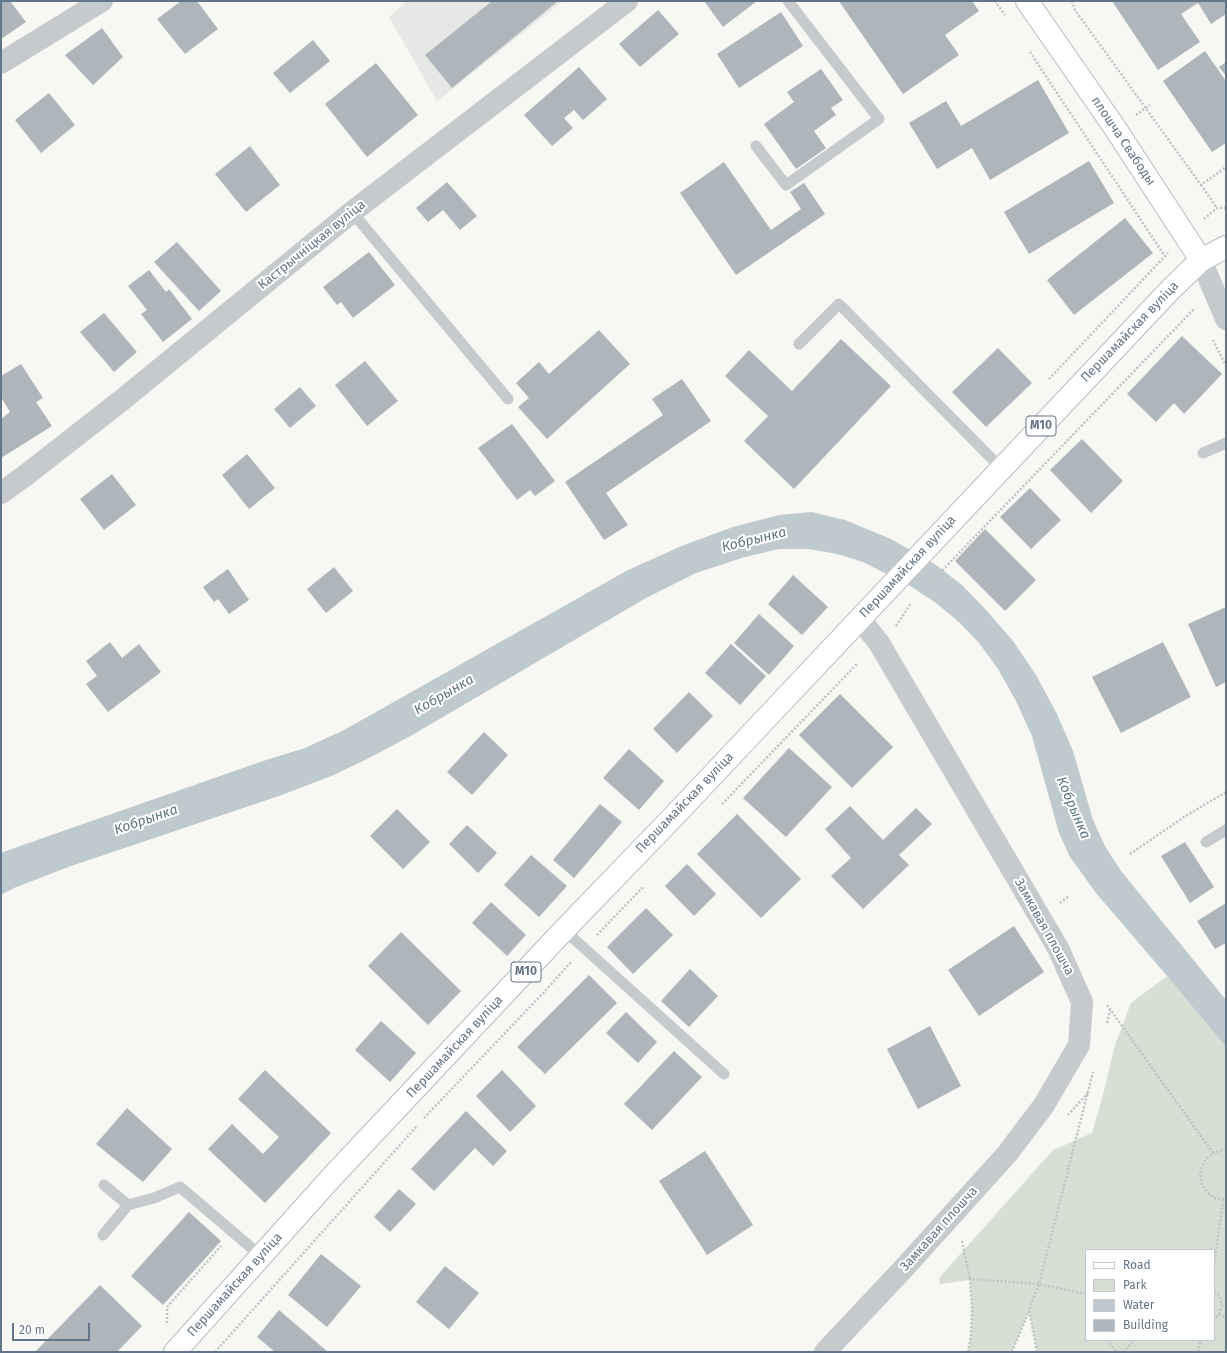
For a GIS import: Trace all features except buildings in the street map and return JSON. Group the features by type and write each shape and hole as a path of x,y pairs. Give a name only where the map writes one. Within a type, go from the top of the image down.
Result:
{"main road":[{"name":"плошча Свабоды","path":"1028,1 1116,128 1202,260"},
{"name":"М10","path":"1202,260 1226,247"},
{"name":"Першамайская вуліца","path":"175,1352 332,1178 564,930 860,619 1171,288 1202,260"}],"street":[{"path":"1,64 102,1"},
{"name":"Кастрычніцкая вуліца","path":"1,493 122,400 352,212 627,1"},
{"path":"1202,260 1226,320"},
{"name":"Замкавая плошча","path":"825,1352 904,1268 1007,1154 1044,1105 1080,1045 1082,1002 1054,942 879,643 860,619"}],"lane":[{"path":"756,146 786,186 879,119 788,1"},
{"path":"352,212 508,399"},
{"path":"799,344 840,304 1002,468"},
{"path":"1203,453 1226,443"},
{"path":"1206,842 1226,830"},
{"path":"564,930 724,1074"},
{"path":"104,1185 128,1205"},
{"path":"103,1235 128,1205 154,1198 180,1187 261,1256"}],"path":[{"path":"995,1 1006,17"},
{"path":"1072,1 1075,10 1217,208"},
{"path":"1027,48 1164,256"},
{"path":"1201,185 1226,167"},
{"path":"933,580 1197,306"},
{"path":"896,625 911,603"},
{"path":"721,805 858,663"},
{"path":"1130,854 1184,817 1226,792"},
{"path":"594,938 644,886"},
{"path":"424,1118 571,962"},
{"path":"1106,1025 1110,1010 1213,1153"},
{"path":"1012,1352 1039,1284 1094,1070"},
{"path":"215,1352 418,1124"},
{"path":"1215,1258 1224,1200 1211,1195 1202,1184 1200,1176 1206,1159 1213,1153 1226,1149"},
{"path":"961,1237 970,1279 972,1308 971,1336 968,1352"},
{"path":"167,1323 167,1307 223,1244"},
{"path":"970,1279 1039,1284 1085,1294"},
{"path":"1215,1293 1219,1295 1222,1305 1220,1314 1215,1318"},
{"path":"1029,1310 1037,1352"},
{"path":"1220,1314 1226,1317"},
{"path":"1108,1341 1115,1351 1118,1352"},
{"path":"1123,1352 1134,1341"},
{"path":"1198,1352 1201,1341"}],"shaded area":[{"path":"407,1 563,1 437,101 389,17"}],"green space":[{"path":"1167,976 1226,1047 1226,1352 1037,1352 1029,1311 1012,1352 968,1352 971,1336 972,1308 970,1280 940,1284 939,1278 1053,1150 1092,1133 1115,1045 1131,1003"}],"water":[{"name":"Кобрынка","path":"811,512 845,520 891,539 936,565 962,585 1013,641 1036,675 1057,714 1073,751 1093,820 1105,846 1121,871 1226,1000 1226,1047 1096,893 1070,857 1059,833 1032,736 1016,701 998,669 979,643 960,623 936,603 912,587 863,562 837,554 809,549 779,549 745,557 696,573 646,598 414,734 334,775 279,796 71,866 14,888 1,895 1,853 263,761 305,748 344,730 628,570 684,545 733,527 779,515"}]}
